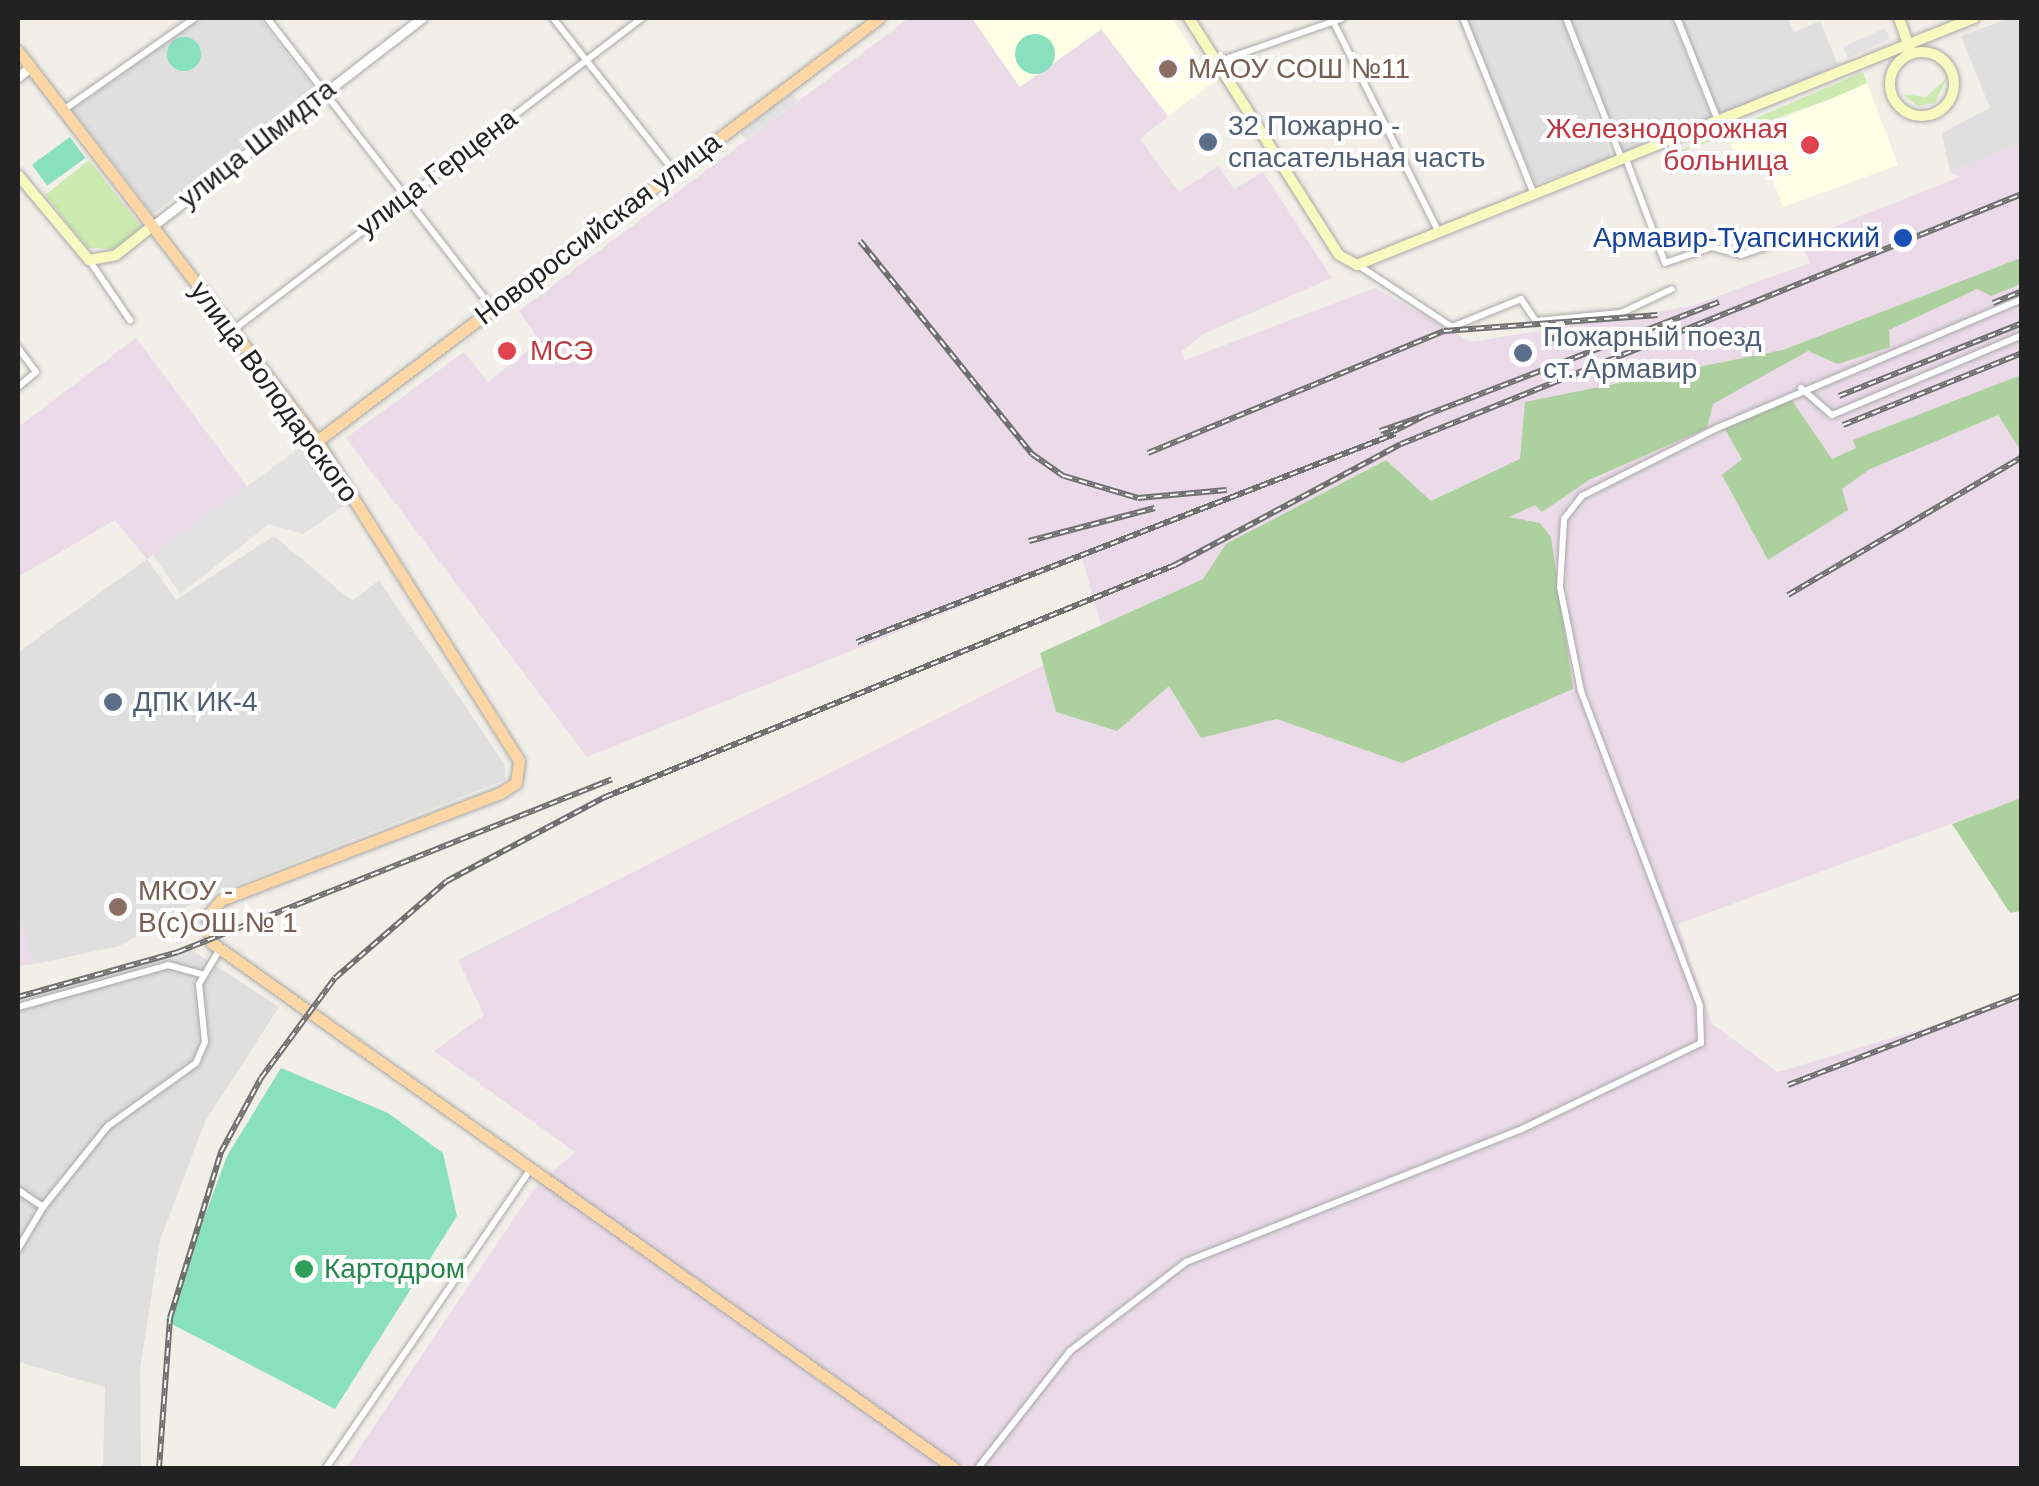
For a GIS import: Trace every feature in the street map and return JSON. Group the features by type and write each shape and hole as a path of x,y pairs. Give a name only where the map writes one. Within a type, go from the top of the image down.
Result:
{"main road":[{"name":"Новороссийская улица","path":"316,441 674,171 861,22 879,18"},
{"path":"1189,18 1339,255 1357,264 1910,49 1974,18"},
{"path":"1899,18 1910,49"},
{"path":"1910,49 1931,54 1952,73 1948,102 1933,115 1913,116 1891,95 1893,70 1910,49"},
{"name":"улица Володарского","path":"18,51 316,441 511,746 520,769 510,789 221,900 206,924 218,952"},
{"path":"18,176 89,260"},
{"name":"улица Шмидта","path":"89,260 116,255 150,228"},
{"path":"218,952 954,1468"}],"street":[{"path":"61,111 195,18"},
{"path":"267,18 494,309"},
{"name":"улица Шмидта","path":"150,228 323,90 422,18"},
{"path":"554,18 674,171"},
{"name":"улица Герцена","path":"233,330 642,18"},
{"path":"1218,62 1342,18"},
{"path":"1463,18 1534,196"},
{"path":"1566,18 1665,263 1712,246 1742,255 1779,242"},
{"path":"1677,18 1719,124"},
{"path":"1333,21 1439,234"},
{"path":"18,77 29,68"},
{"path":"89,260 130,320"},
{"path":"1357,264 1452,327 1521,299 1536,321 1622,313 1672,289"},
{"path":"978,1468 1070,1351 1186,1262 1520,1130 1701,1043 1700,1006 1581,691 1560,587 1564,519 1582,496 1801,388 2022,299"},
{"path":"1801,388 1832,414 2022,335"},
{"path":"18,348 36,372 18,387"},
{"path":"18,1249 43,1207 108,1126 202,1055 201,974 218,952"},
{"path":"18,1007 168,965 201,974"},
{"path":"326,1468 530,1170"},
{"path":"18,1190 43,1207"}],"shaded area":[{"path":"200,18 259,18 315,90 153,214 72,110"},
{"path":"909,18 972,18 1020,87 1102,29 1168,116 1140,139 1179,192 1218,166 1234,189 1263,172 1332,278 1205,333 1181,352 1185,360 1375,288 1471,342 1691,306 1810,263 1800,240 1960,177 1950,172 2016,144 2022,150 2021,798 1678,924 1712,1024 1778,1072 2021,999 2021,1468 346,1468 534,1189 575,1152 434,1051 484,1015 458,960 1104,635 1082,558 587,757 346,438 464,352 488,382 540,341 519,311"},
{"name":"МАОУ СОШ №11","path":"972,18 1172,18 1213,82 1168,116 1101,29 1020,87"},
{"path":"1466,18 1563,18 1612,159 1535,184"},
{"path":"1569,18 1672,18 1713,121 1623,156"},
{"path":"1681,18 1787,18 1794,32 1820,21 1838,65 1720,119"},
{"path":"2009,18 2021,18 2021,150 2016,144 1950,172 1942,133 1990,108 1961,36"},
{"path":"1885,28 1890,39 1848,58 1843,47"},
{"name":"Железнодорожная больница","path":"1867,83 1898,165 1783,207 1766,162 1742,171 1729,141"},
{"path":"792,93 798,101 746,140 740,132"},
{"path":"136,338 249,489 147,559 115,520 18,577 18,427"},
{"path":"305,444 344,506 303,534 269,524 180,594 153,555"},
{"path":"274,536 352,601 379,580 505,765 505,780 202,898 119,946 35,964 18,918 18,652 147,559 176,600"},
{"path":"18,918 35,964 18,966"},
{"path":"191,950 279,1007 205,1122 160,1240 140,1369 141,1468 103,1468 105,1387 18,1362 18,1001"}],"green space":[{"path":"1035,34 1049,40 1055,54 1049,68 1035,74 1021,68 1015,54 1021,40"},
{"path":"184,37 196,42 201,54 196,66 184,71 172,66 167,54 172,42"},
{"path":"1863,72 1867,83 1833,98 1658,160"},
{"path":"1946,79 1935,103 1917,106 1903,94 1926,97"},
{"path":"70,137 85,158 47,186 32,165"},
{"path":"89,160 142,228 115,249 88,248 45,195"},
{"path":"2021,258 2021,284 1991,296 1977,289 1889,330 1890,347 1838,364 1808,351 1713,404 1707,428 1589,480 1542,512 1535,505 1509,517 1540,523 1551,537 1573,689 1402,763 1277,719 1201,738 1169,686 1117,731 1056,712 1040,653 1203,579 1226,544 1386,460 1431,501 1520,459 1525,402 1783,350"},
{"path":"2021,375 2021,451 1998,415 1870,469 1842,489 1848,510 1768,560 1722,475 1742,459 1725,429 1791,399 1832,459 1856,448 1853,440"},
{"path":"2021,798 2021,911 2010,913 1952,824"},
{"name":"Картодром","path":"281,1068 388,1113 443,1153 457,1216 335,1409 166,1321 227,1156"}],"railway":[{"path":"159,1468 170,1318 221,1152 261,1078 335,978 447,881 605,797 1175,565 1401,444 2022,194"},
{"path":"860,241 1032,454 1064,476 1138,498 1227,490"},
{"path":"1993,303 2022,291"},
{"path":"1426,415 1719,302"},
{"path":"1148,453 1444,331 1657,315"},
{"path":"1839,396 2022,323"},
{"path":"1544,340 1583,332"},
{"path":"1843,425 2022,353"},
{"path":"1380,431 1426,415 1384,436"},
{"path":"857,642 1395,434"},
{"path":"1788,595 2022,457"},
{"path":"1029,541 1155,508"},
{"path":"18,997 178,952 612,779"},
{"path":"1788,1085 2022,995"}],"place":[{"name":"МАОУ СОШ №11","path":"1168,69"},
{"name":"32 Пожарно - спасательная часть","path":"1208,142"},
{"name":"Железнодорожная больница","path":"1810,145"},
{"name":"Армавир-Туапсинский","path":"1903,238"},
{"name":"МСЭ","path":"507,351"},
{"name":"Пожарный поезд ст. Армавир","path":"1523,353"},
{"name":"ДПК ИК-4","path":"113,702"},
{"name":"МКОУ - В(с)ОШ № 1","path":"118,907"},
{"name":"Картодром","path":"304,1269"}]}
